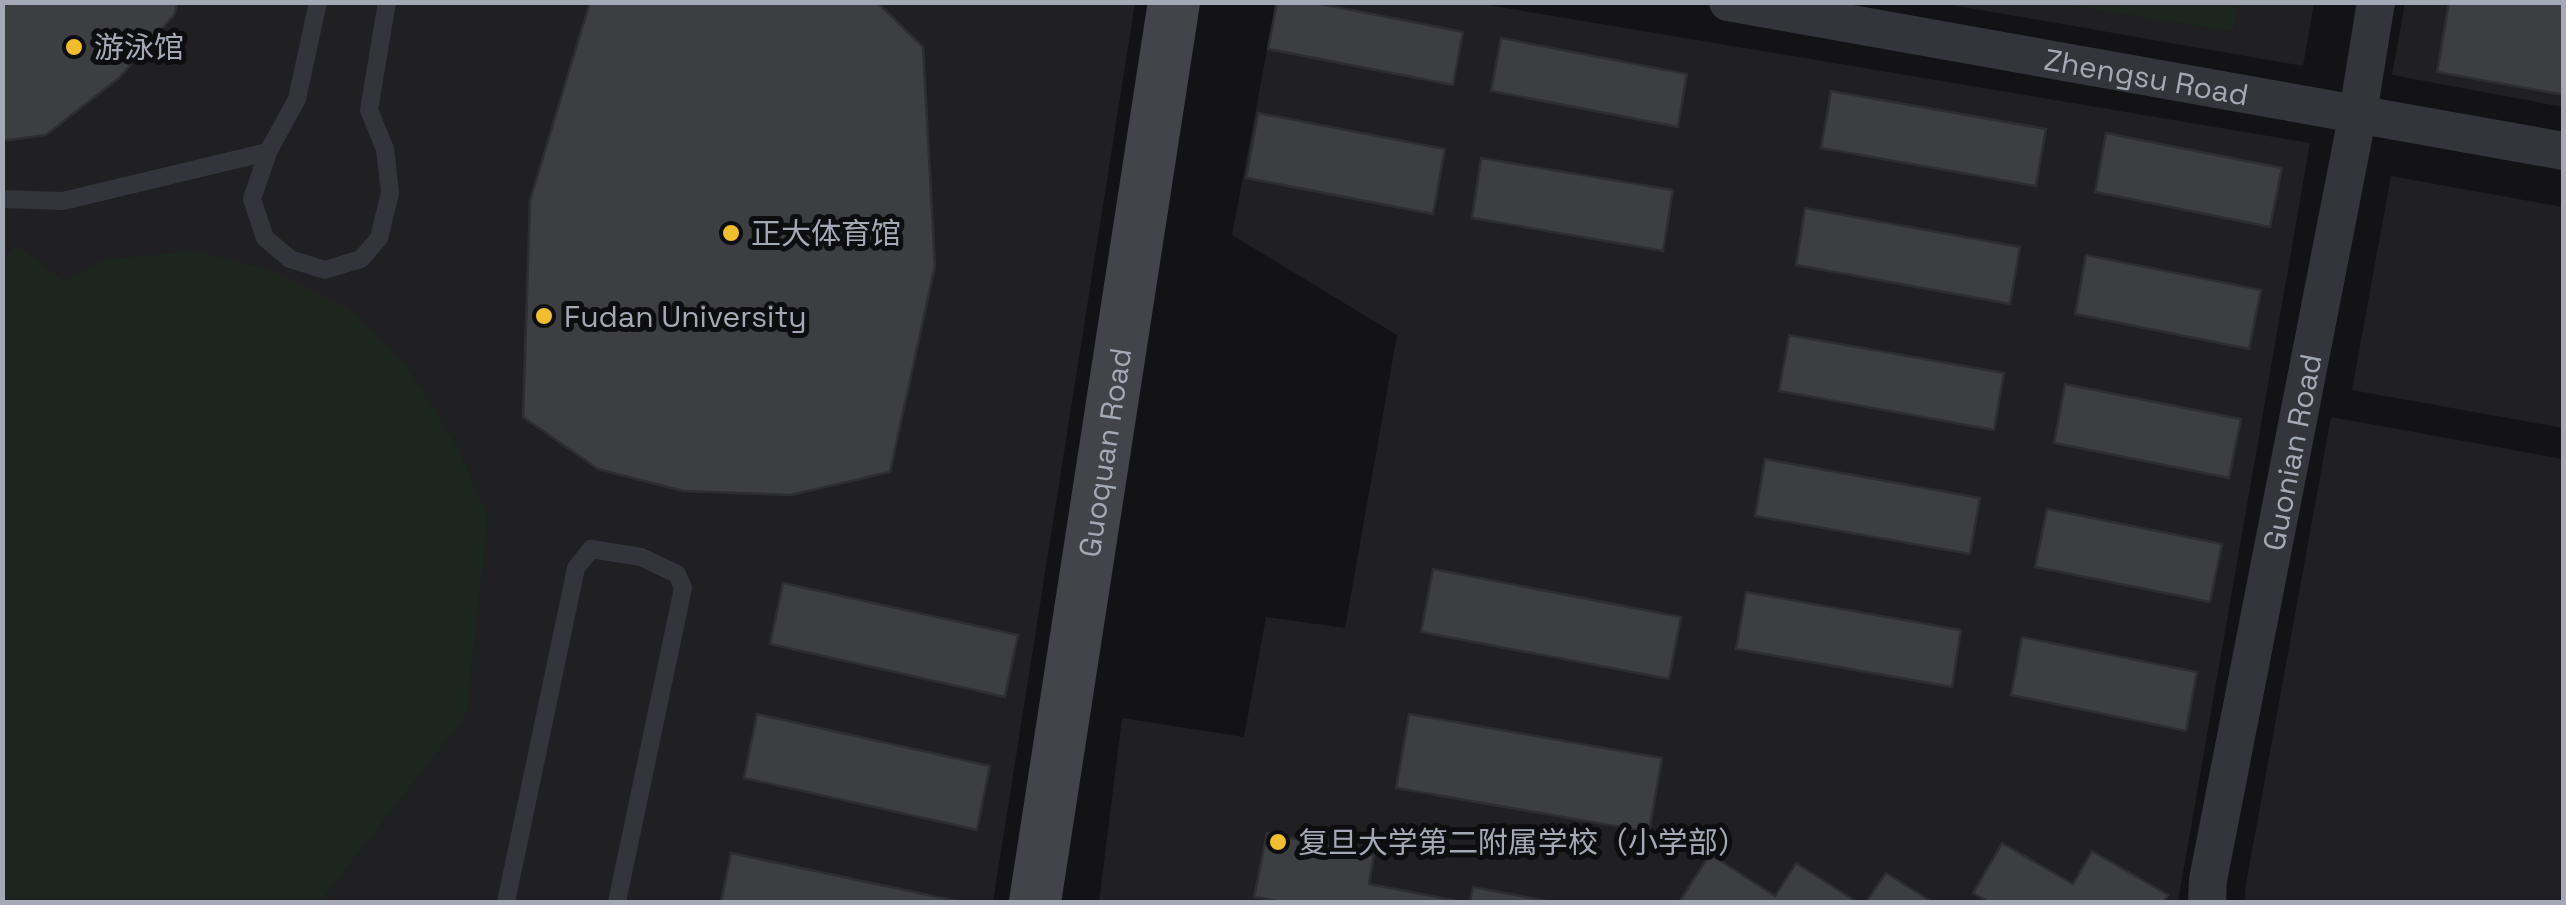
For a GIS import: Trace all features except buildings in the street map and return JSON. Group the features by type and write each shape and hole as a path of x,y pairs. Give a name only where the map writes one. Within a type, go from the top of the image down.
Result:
{"street":[{"name":"Guoquan Road","path":"1036,902 1174,2"},
{"name":"Zhengsu Road","path":"1728,2 2564,152"},
{"name":"Guonian Road","path":"2207,902 2208,880 2358,113 2376,2"}],"lane":[{"path":"318,2 298,99 268,152 252,200 264,238 290,258 325,270 361,259 380,238 390,193 385,150 369,110 387,2"},
{"path":"2,199 63,201 268,152"},
{"path":"506,902 576,568 591,550 641,557 678,574 683,588 617,902"}],"shaded area":[{"path":"2238,2 2233,31 2052,3"},
{"name":"Fudan University","path":"2,3 1135,3 993,902 3,902"},
{"path":"1276,3 1477,3 2310,143 2178,902 1099,902 1122,718 1244,737 1266,617 1345,628 1397,335 1232,235"},
{"path":"1941,3 2314,3 2303,66"},
{"path":"2405,3 2563,3 2563,107 2392,75"},
{"path":"2391,176 2563,207 2563,428 2352,390"},
{"path":"15,244 64,281 105,259 198,251 273,271 349,309 408,368 458,449 488,516 466,715 320,902 3,902 2,261"},
{"path":"2331,417 2563,459 2563,902 2246,902 2245,889"}],"place":[{"name":"游泳馆","path":"74,47"},
{"name":"正大体育馆","path":"731,233"},
{"name":"Fudan University","path":"544,316"},
{"name":"复旦大学第二附属学校（小学部）","path":"1278,842"}]}
